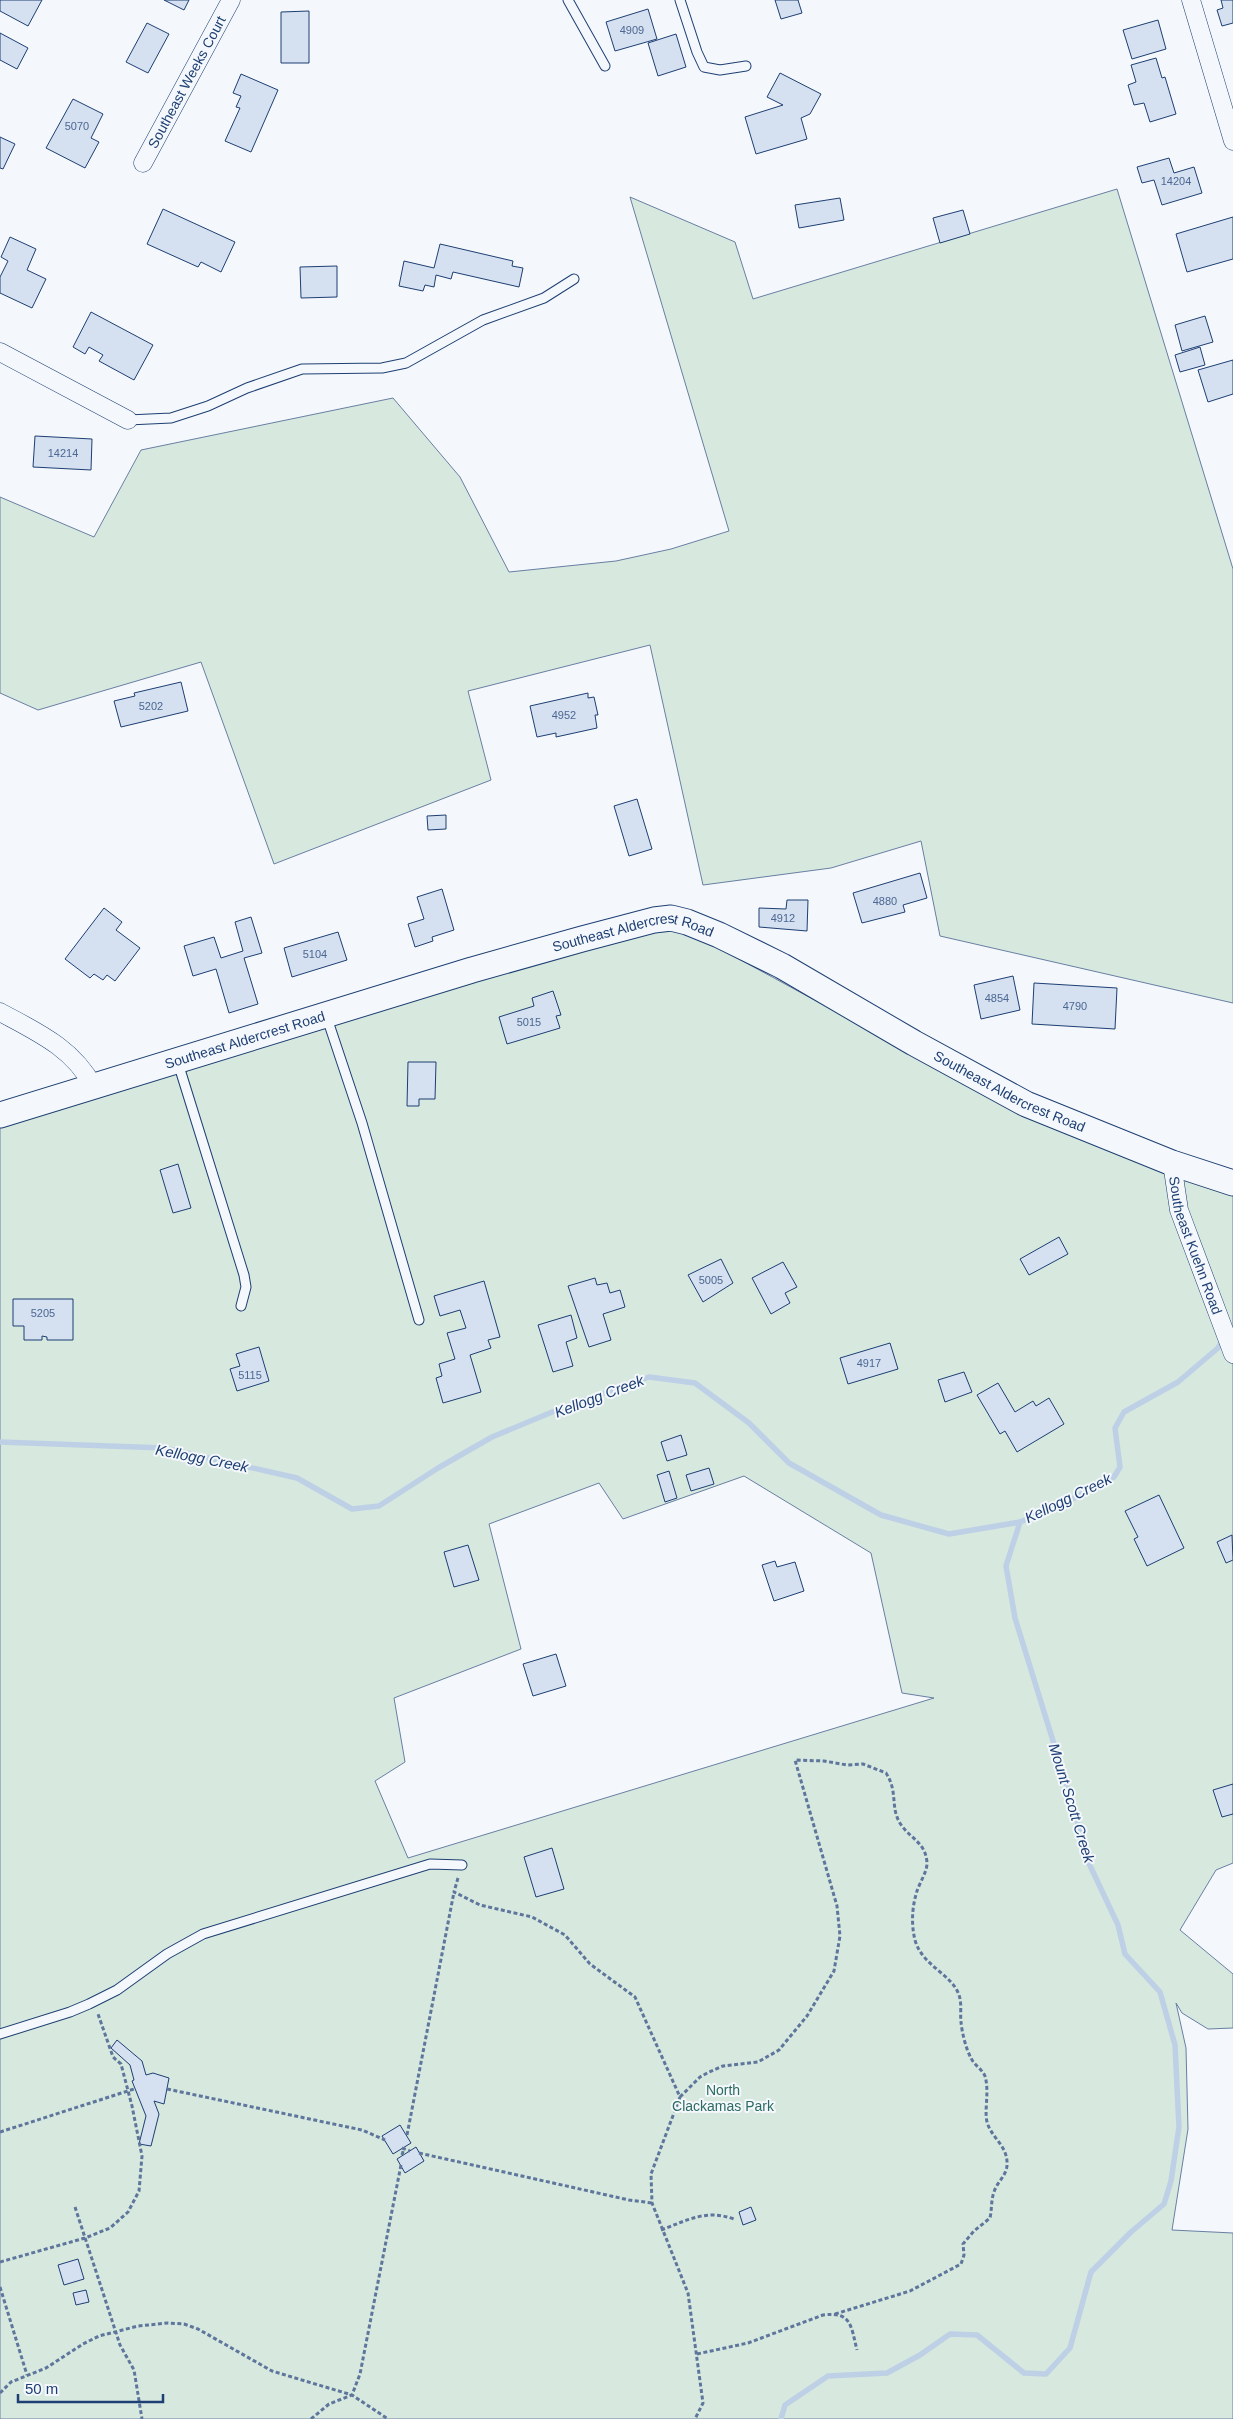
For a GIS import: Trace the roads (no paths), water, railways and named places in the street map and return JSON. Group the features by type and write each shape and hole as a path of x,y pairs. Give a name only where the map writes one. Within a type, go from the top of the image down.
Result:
{"street":[{"name":"Southeast Weeks Court","path":"143,164 231,0"},
{"path":"1191,0 1233,141"},
{"path":"0,352 128,420"},
{"name":"Southeast Aldercrest Road","path":"0,1115 582,939 654,920 671,918 687,922 719,935 782,966 890,1030 1026,1104 1172,1163 1233,1183"},
{"path":"0,1012 48,1038 68,1052 87,1074 93,1086"},
{"name":"Southeast Kuehn Road","path":"1172,1163 1179,1210 1233,1354"}],"lane":[{"path":"568,0 605,66"},
{"path":"680,0 697,52 704,67 720,70 746,66"},
{"path":"128,420 171,418 208,406 247,388 302,370 382,368 406,363 483,320 544,298 574,279"},
{"path":"326,1015 362,1123 419,1320"},
{"path":"178,1060 244,1275 246,1287 240,1306"},
{"path":"0,2034 90,2004 117,1990 167,1954 203,1934 430,1864 462,1865"}],"waterway":[{"name":"Kellogg Creek","path":"0,1442 164,1448 297,1478 352,1509 379,1506 438,1468 492,1437 557,1410 649,1377 695,1383 749,1423 789,1463 881,1515 949,1534 1020,1522 1057,1507 1114,1477 1120,1467 1115,1428 1124,1412 1178,1382 1218,1348 1223,1339"},
{"name":"Mount Scott Creek","path":"781,2419 785,2405 828,2376 887,2373 920,2355 950,2334 977,2335 1024,2373 1046,2374 1070,2348 1091,2272 1131,2232 1164,2204 1171,2181 1179,2127 1175,2045 1160,1992 1125,1954 1118,1925 1086,1857 1075,1812 1015,1618 1006,1566 1020,1522"}],"park label":[{"name":"North Clackamas Park","path":"723,2098"}]}
